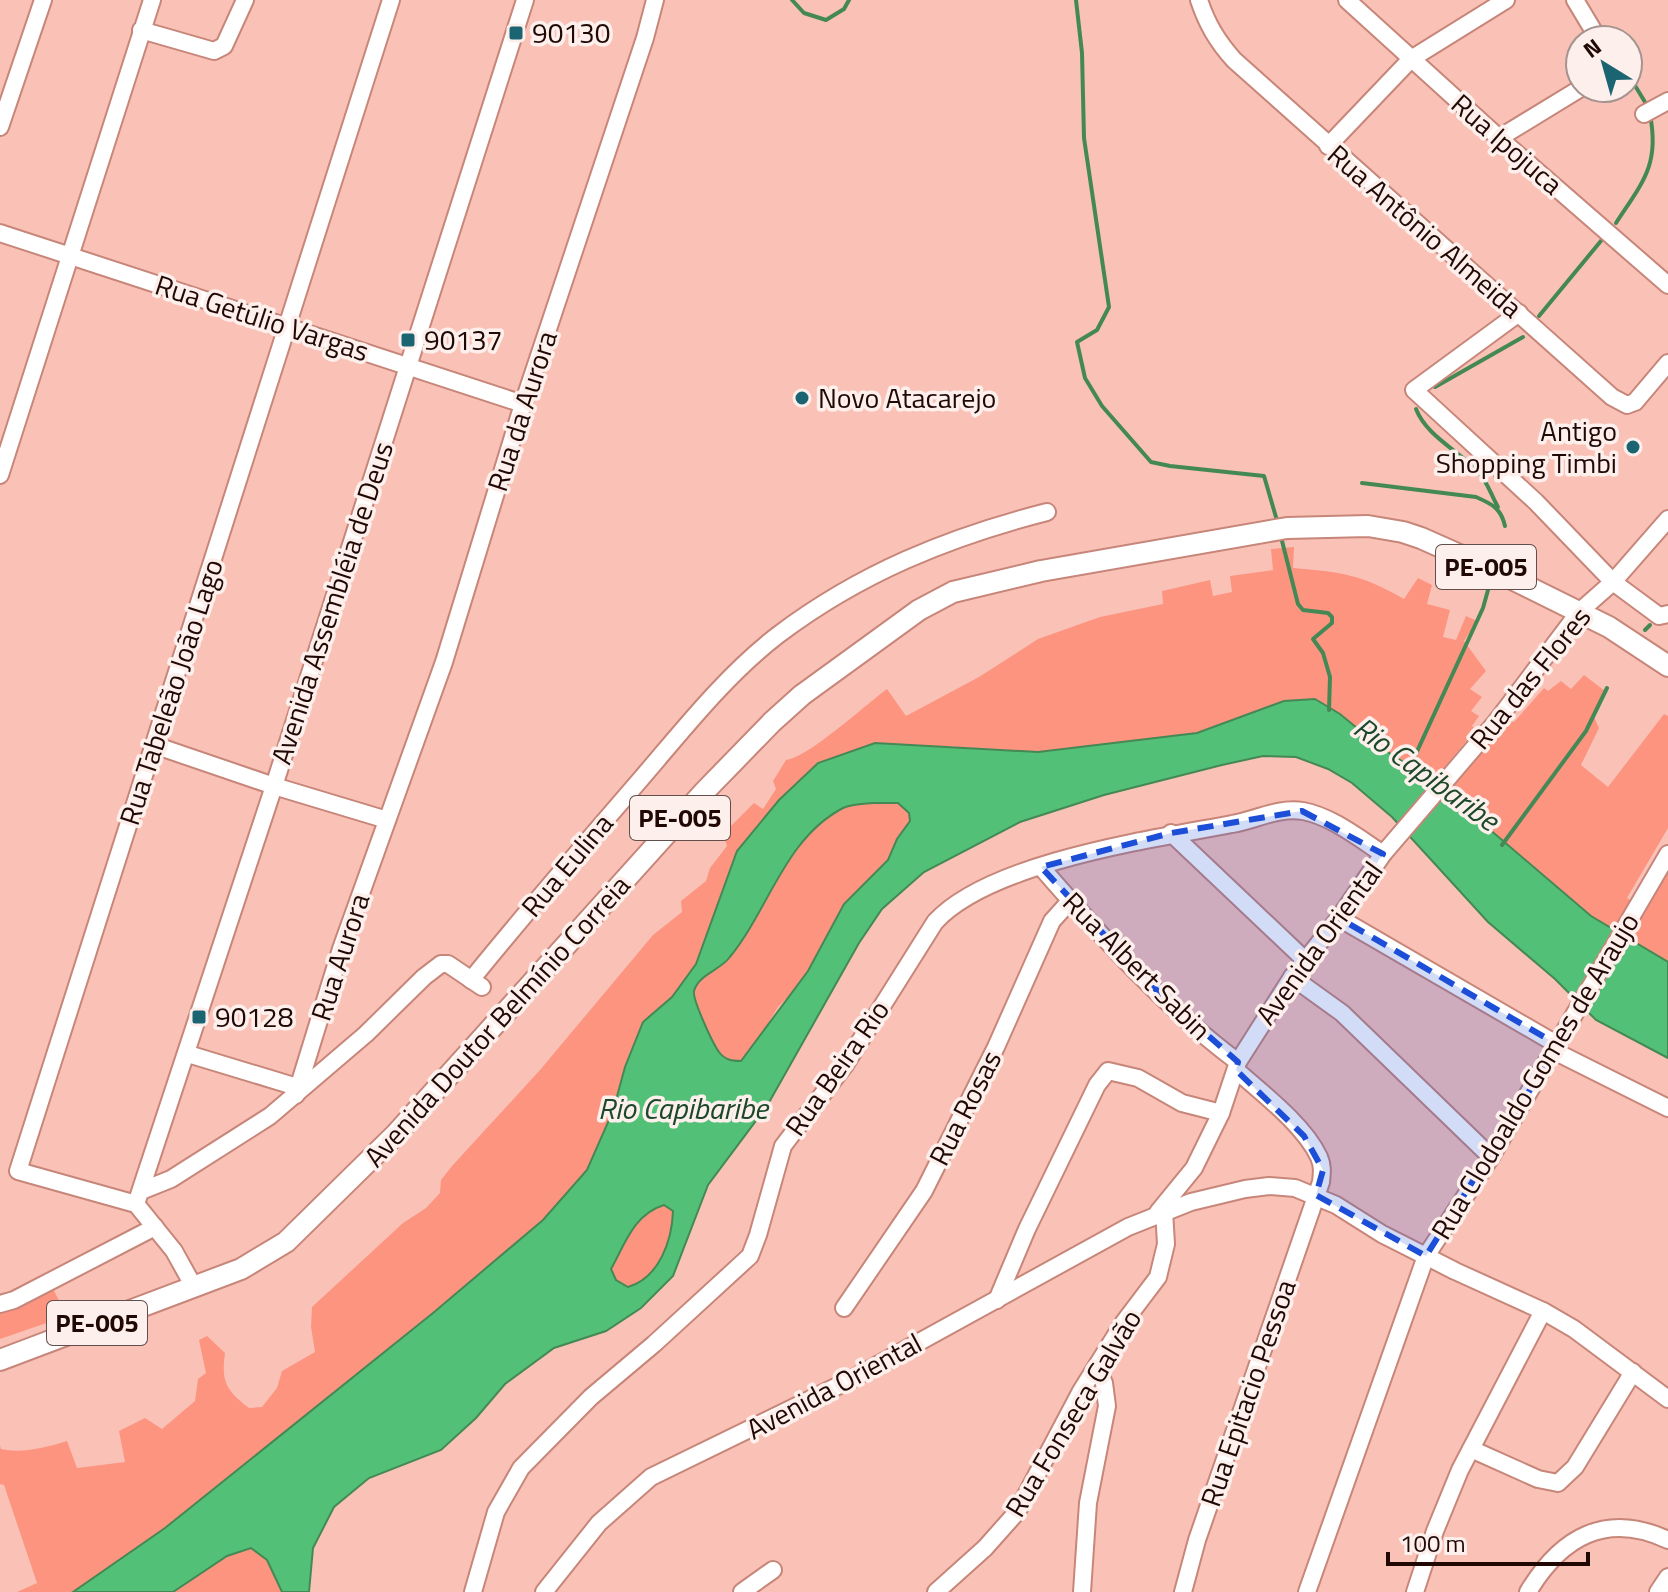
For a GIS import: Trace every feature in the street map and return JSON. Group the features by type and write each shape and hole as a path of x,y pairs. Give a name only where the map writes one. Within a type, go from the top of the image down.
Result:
{"main road":[{"name":"Avenida Doutor Belmínio Correia","path":"0,1360 194,1287 257,1261 286,1242 396,1134 759,735 802,695 919,610 944,596 972,586 1041,571 1280,530 1347,525 1403,532 1502,574 1634,642 1668,666"}],"street":[{"path":"0,127 43,0"},
{"path":"0,475 152,0"},
{"path":"141,30 214,51 224,46 245,0"},
{"name":"Rua Tabeleão João Lago","path":"139,1198 18,1171 391,0"},
{"name":"Avenida Assembléia de Deus","path":"139,1198 188,1054 525,0"},
{"name":"Rua da Aurora","path":"387,820 444,662 523,404 655,0"},
{"name":"Rua Antônio Almeida","path":"1199,0 1207,24 1226,52 1620,404 1635,402 1668,363"},
{"name":"Rua Ipojuca","path":"1347,0 1668,285"},
{"path":"1328,146 1411,59 1506,0"},
{"path":"1575,0 1589,24"},
{"path":"1499,138 1564,98"},
{"name":"Rua Getúlio Vargas","path":"0,233 523,404"},
{"path":"1519,313 1414,390 1536,502 1613,582 1665,619"},
{"name":"Rua Eulina","path":"139,1198 270,1116 366,1034 441,964 448,964 477,984 670,745 738,669 777,636 841,593 929,548 1047,512"},
{"name":"Rua das Flores","path":"1395,840 1496,722 1579,612 1613,582 1668,519"},
{"path":"154,745 387,820"},
{"name":"Rua Beira Rio","path":"473,1592 496,1512 521,1468 591,1397 750,1256 783,1146 845,1065 935,922 944,913 968,896 1041,867 1171,833 1241,822 1278,811 1302,811 1348,832 1383,854"},
{"name":"Rua Aurora","path":"297,1091 341,949 387,820"},
{"path":"1171,833 1305,960"},
{"name":"Avenida Oriental","path":"544,1592 599,1523 651,1477 838,1386 1159,1213 1194,1168 1221,1113 1237,1066 1292,977 1395,840"},
{"name":"Rua Clodoaldo Gomes de Araujo","path":"1307,1592 1426,1256 1491,1157 1668,854"},
{"name":"Rua Albert Sabin","path":"1041,867 1070,901 1196,1029 1237,1066 1314,1149 1323,1170 1316,1195"},
{"name":"Rua Rosas","path":"844,1308 924,1191 996,1047 1052,921 1070,901"},
{"path":"1339,918 1559,1042 1668,1108"},
{"path":"1292,977 1342,1013 1491,1157"},
{"path":"188,1054 297,1091"},
{"path":"997,1300 1027,1229 1097,1085 1108,1071 1138,1078 1182,1103 1221,1113"},
{"path":"1194,1168 1200,1184 1216,1194"},
{"path":"1159,1213 1216,1194 1269,1186 1295,1188 1316,1195 1426,1256 1543,1311 1574,1329 1668,1399"},
{"name":"Rua Epitacio Pessoa","path":"1183,1592 1197,1540 1316,1195"},
{"path":"139,1198 155,1227 178,1256 194,1287"},
{"name":"Rua Fonseca Galvão","path":"936,1592 985,1548 1017,1512 1096,1367 1124,1322 1158,1277 1166,1244 1159,1213"},
{"path":"0,1304 14,1300 155,1227"},
{"path":"1415,1592 1449,1496 1543,1311"},
{"path":"1082,1592 1088,1503 1107,1406 1104,1383 1096,1367"},
{"path":"1471,1449 1538,1479 1558,1483 1575,1467 1633,1372"},
{"path":"1528,1592 1555,1556 1575,1540 1600,1528 1629,1528 1668,1540"},
{"path":"742,1592 773,1570"},
{"path":"1658,1592 1668,1577"}],"highlighted area":[{"path":"1302,811 1383,854 1339,918 1558,1045 1426,1256 1316,1195 1323,1170 1304,1136 1236,1070 1238,1062 1152,986 1041,867 1171,833"}],"shaded area":[{"path":"1294,547 1293,568 1350,576 1375,584 1404,599 1418,578 1432,585 1427,604 1450,610 1443,637 1456,640 1466,616 1477,621 1464,641 1486,671 1470,689 1482,697 1471,711 1479,716 1472,726 1476,729 1433,781 1380,747 1340,714 1238,719 1197,733 1038,752 943,746 818,763 779,800 737,851 696,964 672,997 643,1022 625,1067 613,1111 587,1170 543,1220 433,1313 165,1528 73,1592 17,1592 37,1583 4,1485 0,1484 0,1446 1,1449 26,1450 67,1441 77,1468 125,1462 119,1431 145,1418 162,1429 195,1401 198,1379 206,1373 199,1340 207,1336 225,1353 224,1371 230,1390 249,1408 262,1407 277,1388 282,1371 315,1352 312,1307 440,1193 441,1180 452,1166 540,1070 653,935 682,912 681,901 706,881 710,868 727,846 723,834 754,803 763,809 776,789 773,781 786,760 822,741 887,689 906,716 979,677 1038,639 1100,617 1163,604 1162,591 1210,580 1213,596 1232,592 1230,576 1273,570 1271,549"},
{"path":"1584,675 1605,691 1594,717 1599,728 1581,765 1608,787 1664,714 1668,716 1668,828 1627,898 1645,910 1668,870 1668,962 1591,916 1443,790 1502,720 1514,722 1544,688 1548,691 1561,681 1571,689"},
{"path":"899,803 909,813 910,821 897,839 888,860 844,904 808,971 778,1007 752,1050 741,1061 724,1057 716,1048 699,1012 694,996 696,985 729,958 806,838 823,821 843,808"},
{"path":"664,1205 673,1211 670,1234 662,1257 648,1276 628,1288 616,1280 611,1270 638,1223 645,1215"},
{"path":"53,1289 67,1316 0,1339 0,1311"},
{"path":"252,1548 267,1560 282,1592 173,1592 227,1556"}],"water":[{"name":"Rio Capibaribe","path":"1315,699 1340,714 1380,747 1433,781 1591,916 1668,962 1668,1058 1596,1020 1555,979 1488,922 1392,817 1352,783 1328,769 1296,757 1263,756 1222,765 1104,795 1020,822 924,872 882,909 859,943 767,1106 708,1185 673,1276 641,1308 606,1331 554,1348 505,1384 476,1418 441,1450 369,1478 334,1507 313,1548 309,1592 282,1592 267,1560 251,1548 227,1556 173,1592 73,1592 165,1528 433,1313 543,1220 587,1170 613,1111 625,1067 643,1022 672,997 696,964 737,851 779,800 818,763 875,743 1038,752 1197,733 1284,701","holes":["898,803 909,813 910,821 897,839 888,860 844,904 808,971 741,1061 726,1058 716,1047 699,1012 694,996 696,985 729,958 806,838 823,821 843,808","664,1205 673,1211 670,1234 662,1257 648,1276 628,1287 616,1280 611,1269 638,1223 645,1215"]}],"waterway":[{"path":"792,0 804,13 826,20 844,9 849,0"},
{"path":"1076,0 1082,53 1084,138 1109,307 1097,330 1077,342 1085,378 1102,406 1151,462 1264,476 1278,524"},
{"path":"1644,100 1648,107"},
{"path":"1616,223 1641,184 1650,161 1653,147 1650,115"},
{"path":"1539,316 1605,236"},
{"path":"1435,387 1523,337"},
{"path":"1416,409 1428,428 1479,473 1498,507"},
{"path":"1362,483 1476,497 1495,507 1505,526"},
{"path":"1281,537 1298,604 1303,610 1328,613 1332,617 1332,623 1313,639 1323,653 1330,677 1329,710"},
{"path":"1408,771 1483,608 1488,590"},
{"path":"1645,630 1650,625"},
{"path":"1502,845 1586,731 1607,688"}],"place":[{"name":"90130","path":"516,33"},
{"name":"90137","path":"408,340"},
{"name":"Novo Atacarejo","path":"802,398"},
{"name":"Antigo Shopping Timbi","path":"1633,447"},
{"name":"90128","path":"199,1017"}]}
